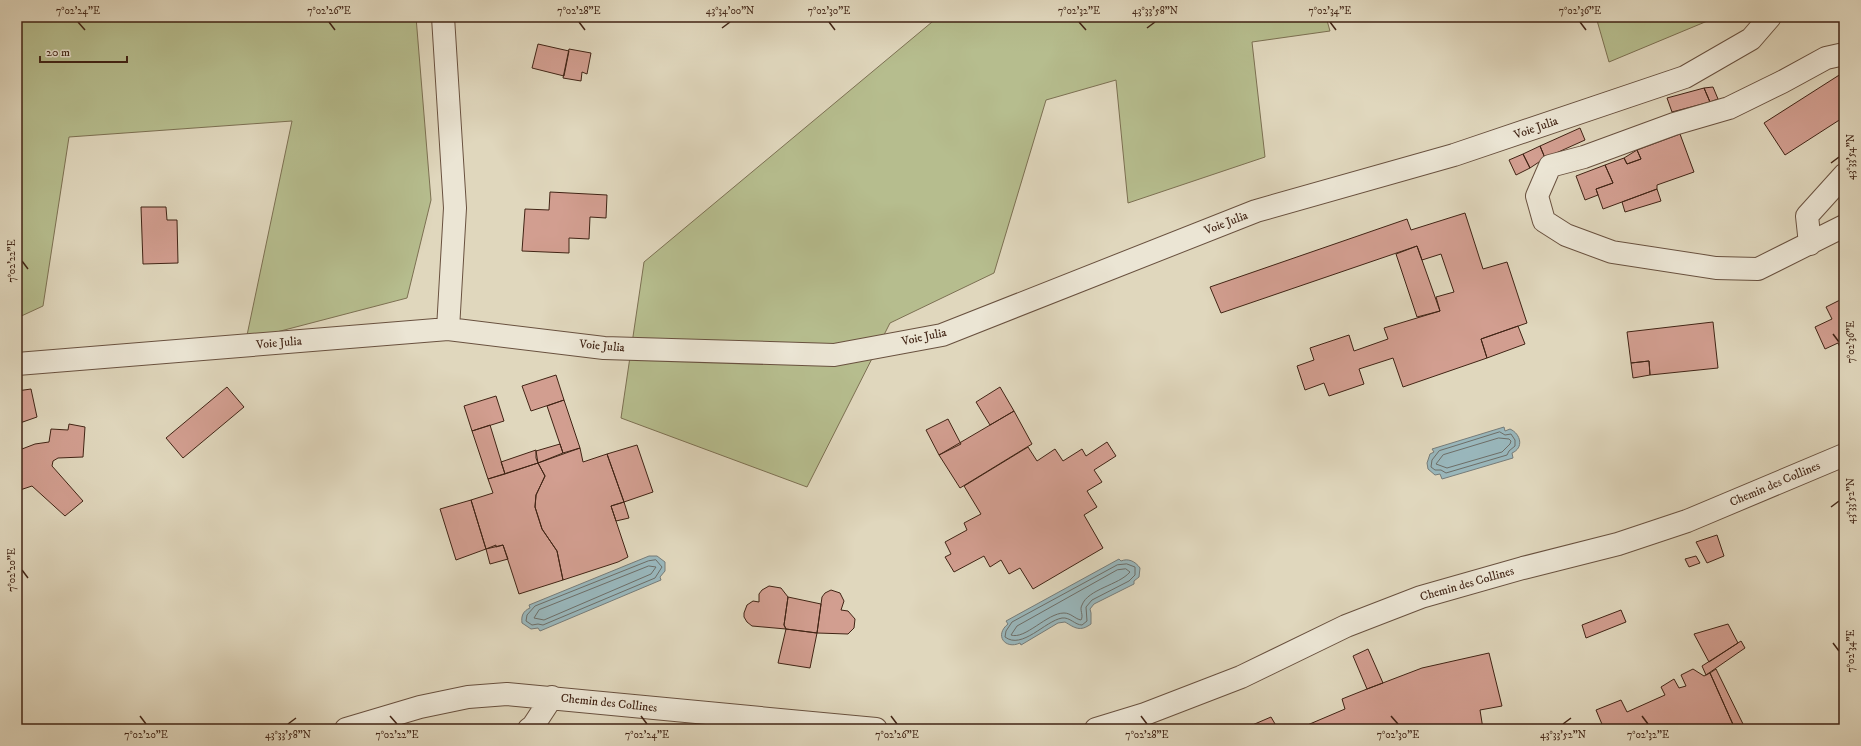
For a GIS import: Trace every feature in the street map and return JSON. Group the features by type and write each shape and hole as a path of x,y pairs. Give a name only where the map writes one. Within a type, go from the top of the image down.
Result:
{"street":[{"path":"444,17 455,208 448,329"},
{"name":"Voie Julia","path":"17,364 448,329 604,348 834,355 942,335 1256,211 1454,155 1685,77 1751,39 1770,17"},
{"path":"1844,54 1826,58 1729,108 1674,124 1584,157 1550,166 1537,196 1544,221 1566,235 1612,252 1716,268 1758,269 1844,226"},
{"path":"1810,244 1807,216 1844,175"},
{"name":"Chemin des Collines","path":"1096,729 1146,714 1241,677 1346,626 1421,597 1523,568 1618,544 1687,521 1844,455"},
{"name":"Chemin des Collines","path":"346,729 420,707 468,697 507,694 552,697 876,729"},
{"path":"529,729 533,726 552,697"}],"green space":[{"path":"17,17 416,17 431,200 407,298 246,340 292,121 69,137 43,306 17,318"},
{"path":"938,17 1326,17 1330,31 1252,42 1265,157 1128,203 1116,80 1046,100 994,273 890,323 807,487 621,418 644,262"},
{"path":"1596,17 1717,17 1609,62"}],"water":[{"path":"1504,427 1505,431 1510,429 1519,437 1520,445 1516,451 1512,453 1513,458 1442,479 1440,474 1435,475 1428,469 1427,463 1430,454 1434,452 1432,449"},
{"path":"649,556 657,556 665,562 665,571 660,577 661,580 540,631 538,628 531,629 522,623 523,614 530,608 529,605"},
{"path":"1119,559 1121,561 1129,560 1136,564 1140,568 1139,577 1134,581 1134,584 1094,604 1090,609 1091,624 1084,628 1078,628 1065,622 1058,623 1021,645 1020,643 1010,645 1003,640 1002,633 1008,624 1006,621"}],"building":[{"path":"538,44 569,51 564,76 532,68"},
{"path":"569,49 591,53 587,74 582,72 581,81 563,78"},
{"path":"1844,72 1844,117 1785,155 1764,123"},
{"path":"1713,87 1718,99 1710,102 1704,88"},
{"path":"1704,88 1710,102 1672,112 1667,98"},
{"path":"1580,128 1585,140 1545,158 1540,146"},
{"path":"1680,134 1694,172 1657,185 1657,189 1603,209 1596,189 1613,183 1605,165 1624,158 1627,164 1641,159 1637,150"},
{"path":"1540,146 1545,158 1530,168 1523,154"},
{"path":"1637,150 1641,159 1627,164 1624,158"},
{"path":"1523,154 1530,168 1516,175 1509,160"},
{"path":"1605,165 1613,183 1596,189 1598,195 1585,200 1576,176"},
{"path":"1657,189 1661,201 1625,212 1622,202"},
{"path":"550,192 607,195 606,218 590,217 589,239 569,238 569,253 522,251 525,209 549,210"},
{"path":"141,207 166,207 167,220 177,220 178,263 143,264"},
{"path":"1465,213 1483,269 1507,262 1527,323 1481,339 1487,358 1403,387 1393,358 1359,369 1364,384 1329,396 1324,383 1305,390 1297,366 1314,360 1310,348 1349,335 1354,351 1388,339 1384,328 1440,311 1436,297 1454,292 1441,254 1422,260 1417,246 1221,313 1210,287 1407,219 1411,230"},
{"path":"1417,246 1440,311 1417,317 1396,254"},
{"path":"1844,298 1844,356 1838,343 1825,349 1815,327 1832,319 1826,307"},
{"path":"1713,322 1718,368 1650,375 1649,361 1631,363 1627,332"},
{"path":"1518,326 1525,344 1487,358 1481,339"},
{"path":"1649,361 1650,375 1633,378 1631,363"},
{"path":"556,375 564,400 531,411 522,386"},
{"path":"227,387 244,407 183,458 166,438"},
{"path":"1000,387 1014,411 990,425 976,402"},
{"path":"31,389 37,417 17,424 17,391"},
{"path":"496,396 504,421 472,431 464,406"},
{"path":"564,400 580,448 563,453 547,406"},
{"path":"1014,411 1032,444 960,488 939,455"},
{"path":"948,419 961,444 939,455 926,430"},
{"path":"69,424 85,427 83,457 58,458 53,461 52,466 83,501 65,516 32,486 17,491 17,443 22,449 35,444 49,442 51,429 68,430"},
{"path":"490,425 505,474 488,479 472,431"},
{"path":"1107,442 1116,456 1094,470 1102,482 1087,491 1097,507 1084,515 1103,548 1033,589 1020,568 1009,574 1001,560 990,567 984,556 954,572 945,557 951,554 945,542 967,530 964,523 981,514 964,486 1028,447 1037,461 1055,449 1063,461 1082,449 1086,456"},
{"path":"560,444 563,453 538,463 536,451"},
{"path":"637,445 653,492 624,502 607,454"},
{"path":"580,448 583,462 607,454 624,502 611,506 628,557 618,562 563,580 557,551 542,529 535,507 536,495 545,476 538,463"},
{"path":"536,450 536,458 538,463 505,474 501,462"},
{"path":"538,463 545,476 536,495 535,507 542,529 557,551 563,580 519,594 503,545 486,549 471,500 493,493 488,479"},
{"path":"471,500 486,549 456,560 440,509"},
{"path":"624,502 629,518 616,521 611,506"},
{"path":"1717,535 1724,556 1707,563 1696,542"},
{"path":"496,545 496,547 503,545 508,559 490,564 486,549"},
{"path":"1696,556 1700,563 1689,567 1685,559"},
{"path":"769,586 781,588 788,597 784,625 786,629 752,626 744,617 747,605 753,601 759,602 759,594 762,590"},
{"path":"831,590 840,593 844,601 841,610 848,611 855,619 854,628 848,634 817,633 822,597 825,593"},
{"path":"788,597 821,604 817,633 786,629 784,625"},
{"path":"1621,610 1626,622 1586,638 1582,625"},
{"path":"1728,624 1738,643 1709,662 1694,634"},
{"path":"786,629 817,633 810,668 778,663"},
{"path":"1741,641 1745,648 1706,675 1702,666"},
{"path":"1368,649 1383,683 1367,689 1353,656"},
{"path":"1489,653 1502,706 1480,710 1483,729 1298,729 1345,709 1342,699 1367,689 1422,668"},
{"path":"1693,669 1704,676 1710,673 1735,729 1604,729 1596,710 1621,700 1627,712 1665,695 1661,687 1674,679 1679,688 1686,686 1681,675"},
{"path":"1716,669 1744,726 1738,729 1735,729 1710,673"},
{"path":"1271,717 1278,729 1243,729"}]}
